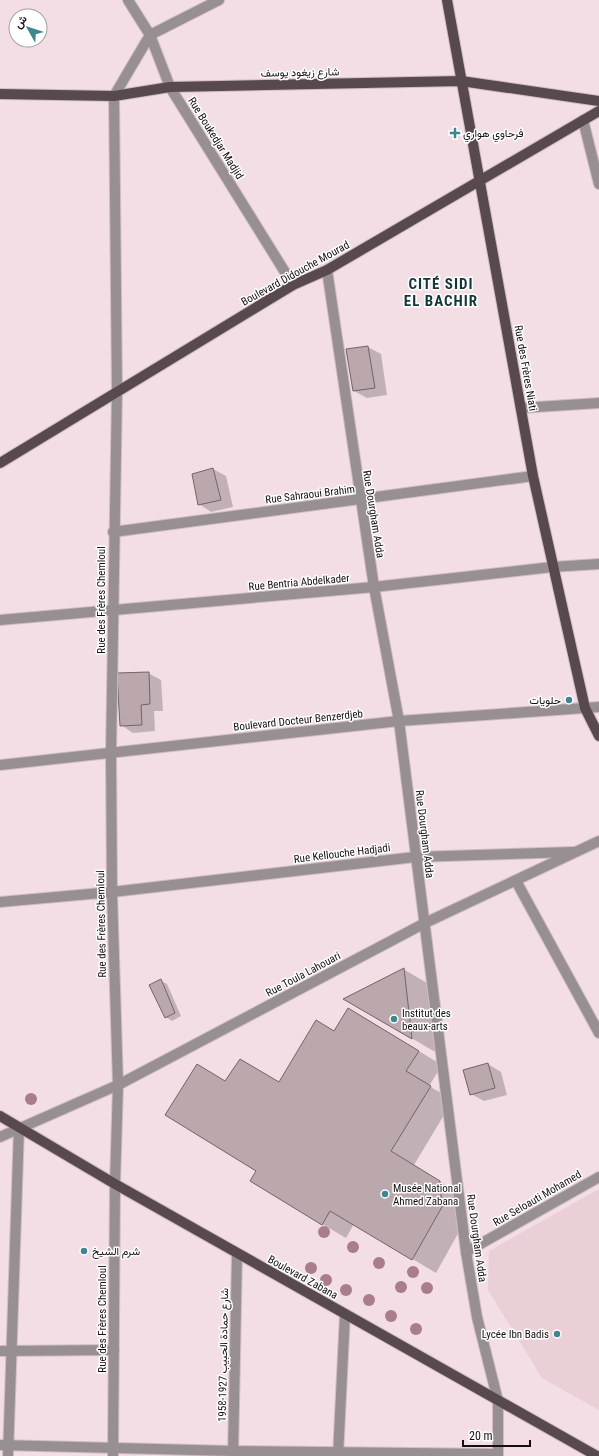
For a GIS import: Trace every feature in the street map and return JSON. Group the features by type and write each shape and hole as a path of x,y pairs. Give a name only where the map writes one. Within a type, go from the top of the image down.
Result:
{"main road":[{"name":"Rue des Frères Niati","path":"447,0 533,476 552,567 585,708 599,736"},
{"name":"شارع زيغود يوسف","path":"0,94 114,96 170,87 462,81 599,101"},
{"name":"Boulevard Didouche Mourad","path":"0,463 293,285 327,270 599,111"},
{"name":"Boulevard Zabana","path":"0,1116 237,1254 597,1456"}],"street":[{"name":"Rue Boukedjar Madjid","path":"128,0 150,35 170,87 293,285"},
{"path":"114,96 150,35 219,0"},
{"name":"Rue des Frères Chemloul","path":"113,1452 115,1184 118,1085 112,892 111,753 113,532 117,391 114,96"},
{"path":"583,120 599,184"},
{"name":"Rue Dourgham Adda","path":"327,270 360,500 374,587 399,721 466,1252 477,1317 498,1401 498,1455"},
{"path":"521,408 599,403"},
{"name":"Rue Sahraoui Brahim","path":"113,532 533,476"},
{"name":"Rue Bentria Abdelkader","path":"0,620 374,587 552,567 599,564"},
{"name":"Boulevard Docteur Benzerdjeb","path":"0,765 399,721 599,707"},
{"name":"Rue Toula Lahouari","path":"0,1137 118,1085 424,923 599,841"},
{"name":"Rue Kellouche Hadjadi","path":"0,902 112,892 415,856 577,852"},
{"path":"516,881 599,1033"},
{"path":"8,1456 4,1445 11,1351 20,1127"},
{"name":"Rue Seloauti Mohamed","path":"466,1252 599,1177"},
{"name":"شارع حمادة الحبيب 1927-1958","path":"233,1454 237,1254"},
{"path":"338,1454 345,1314"},
{"path":"0,1351 114,1350"},
{"path":"4,1445 113,1452 498,1455"}],"shaded area":[{"name":"Lycée Ibn Badis","path":"599,1189 599,1410 542,1378 488,1290 489,1251"}],"building":[{"path":"368,346 375,388 353,391 346,349"},
{"path":"213,468 221,500 198,505 192,474"},
{"path":"149,672 150,704 141,705 142,725 120,726 117,673"},
{"name":"Institut des beaux-arts","path":"404,968 412,1039 343,999"},
{"path":"161,979 175,1013 165,1018 149,985"},
{"path":"348,1008 419,1051 406,1071 431,1086 391,1151 440,1181 442,1207 412,1260 330,1211 322,1225 250,1181 256,1171 165,1115 197,1064 225,1081 240,1059 279,1082 316,1020 334,1031"},
{"path":"488,1063 495,1088 470,1095 463,1070"}],"place":[{"name":"فرحاوي هواري","path":"455,133"},
{"name":"حلويات","path":"569,700"},
{"name":"Institut des beaux-arts","path":"394,1019"},
{"name":"Musée National Ahmed Zabana","path":"385,1194"},
{"name":"شرم الشيخ","path":"84,1251"},
{"name":"Lycée Ibn Badis","path":"557,1334"}],"district":[{"name":"CITÉ SIDI EL BACHIR","path":"441,292"}]}
